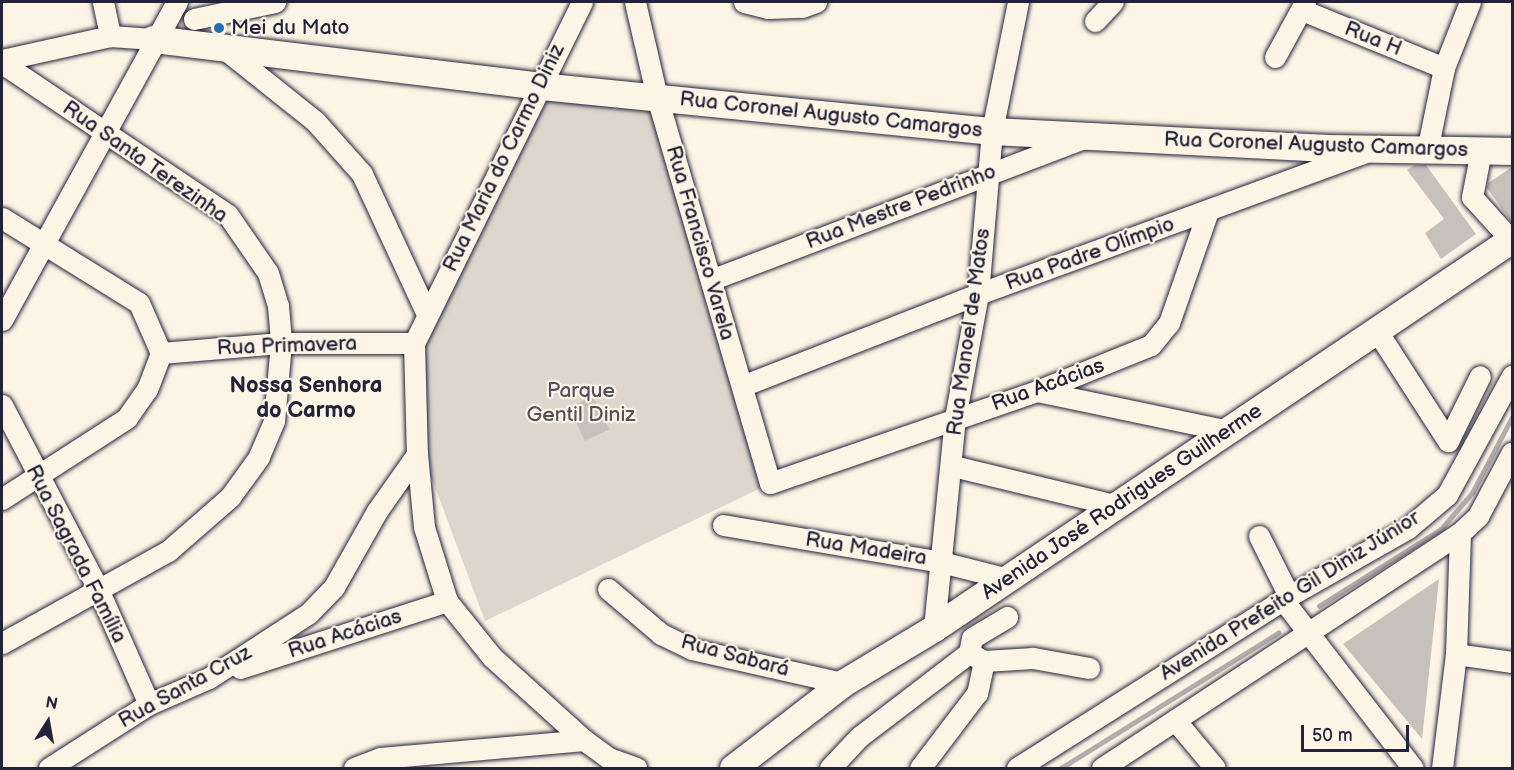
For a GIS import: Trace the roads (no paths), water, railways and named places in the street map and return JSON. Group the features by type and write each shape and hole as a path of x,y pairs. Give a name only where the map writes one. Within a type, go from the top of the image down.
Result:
{"main road":[{"name":"Rua Coronel Augusto Camargos","path":"181,19 226,50 540,86 992,131 1372,150 1512,151"},
{"name":"Avenida José Rodrigues Guilherme","path":"733,768 843,683 934,628 1008,579 1512,240"}],"street":[{"path":"103,2 110,36"},
{"path":"2,61 181,19 275,2"},
{"name":"Rua Maria do Carmo Diniz","path":"414,343 582,2"},
{"name":"Rua Francisco Varela","path":"635,2 657,97 713,279 770,483"},
{"path":"744,2 768,8 802,7 816,2"},
{"name":"Rua Manoel de Matos","path":"934,628 953,466 955,418 978,294 992,131 1018,2"},
{"path":"1095,21 1113,2"},
{"path":"1427,151 1444,68 1470,2"},
{"path":"1275,57 1303,6"},
{"name":"Rua H","path":"1303,6 1444,68"},
{"path":"2,320 103,132 181,19"},
{"path":"226,50 315,121 362,174 427,315"},
{"name":"Rua Santa Terezinha","path":"2,61 228,215 268,273 278,306 281,343 274,421 259,457 230,497 168,551 2,643"},
{"name":"Rua Mestre Pedrinho","path":"713,279 1090,136"},
{"name":"Rua Padre Olímpio","path":"742,386 978,294 1372,150"},
{"path":"1481,151 1472,197 1512,240"},
{"name":"Rua Acácias","path":"770,483 1037,391 1152,345 1169,323 1208,211"},
{"path":"2,218 139,303 161,353 147,389 127,418 38,479 2,499"},
{"path":"1377,331 1448,441 1480,376"},
{"name":"Rua Primavera","path":"161,353 281,343 414,343"},
{"path":"414,343 417,453 424,527 447,601 492,657 584,740 609,758 636,768"},
{"name":"Avenida Prefeito Gil Diniz Júnior","path":"1017,768 1286,598 1408,528 1447,495 1512,376"},
{"path":"1037,391 1228,431"},
{"name":"Rua Sagrada Família","path":"2,405 38,479 98,589 149,704"},
{"name":"Rua Santa Cruz","path":"49,768 149,704 209,678 309,613 334,587 377,511 417,453"},
{"name":"Avenida Prefeito Gil Diniz Júnior","path":"1102,768 1460,532 1478,516 1512,453"},
{"path":"953,466 1118,506"},
{"name":"Rua Madeira","path":"723,525 941,562 1008,579"},
{"path":"1442,768 1456,654 1460,532"},
{"path":"1259,536 1286,598 1413,768"},
{"name":"Rua Sabará","path":"608,589 661,634 692,649 843,683"},
{"name":"Rua Acácias","path":"209,678 447,601"},
{"path":"920,768 977,693 976,657 972,638 1007,616"},
{"path":"1456,654 1512,662"},
{"path":"830,768 859,736 976,657 1033,658 1089,668"},
{"path":"1175,720 1215,768"},
{"path":"354,768 381,758 584,740"}],"waterway":[{"path":"1319,606 1441,529 1472,493 1512,417"},
{"path":"1061,768 1278,633"}],"place":[{"name":"Mei du Mato","path":"219,28"}],"district":[{"name":"Nossa Senhora do Carmo","path":"306,398"}],"park label":[{"name":"Parque Gentil Diniz","path":"581,403"}]}
